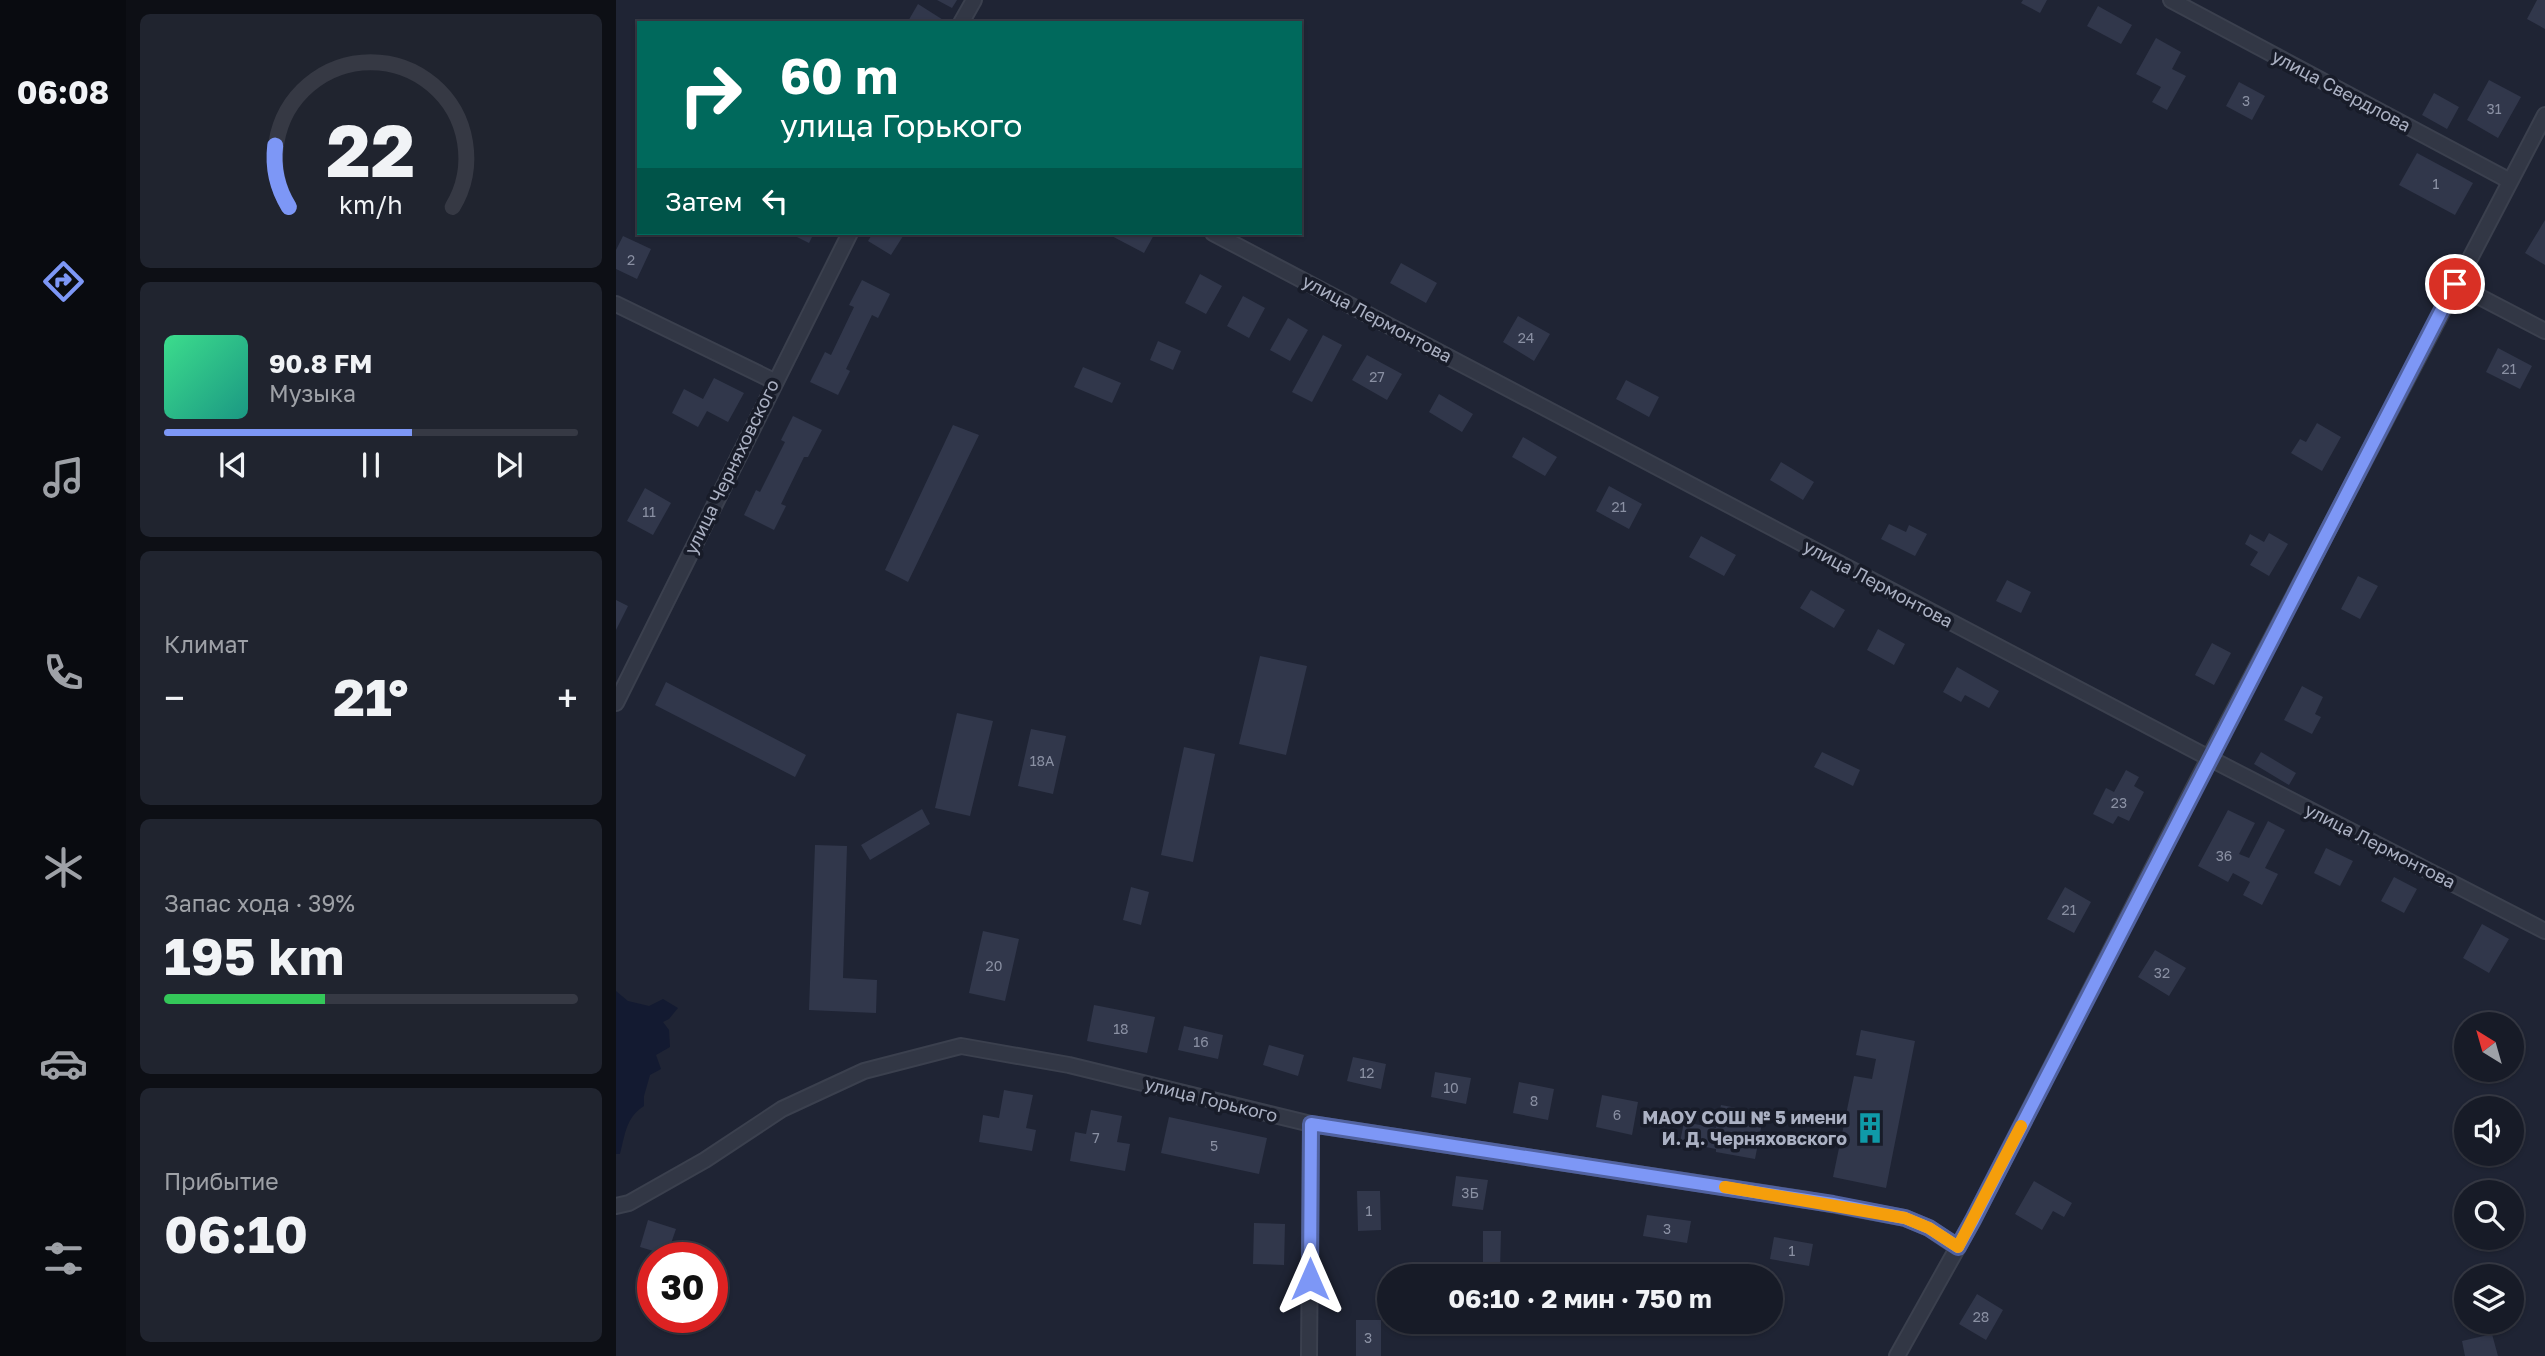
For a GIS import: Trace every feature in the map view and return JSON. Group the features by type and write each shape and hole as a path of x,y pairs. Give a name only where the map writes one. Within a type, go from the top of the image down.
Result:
{"street":[{"path":"962,21 974,0"},
{"name":"улица Свердлова","path":"2171,0 2510,181"},
{"path":"1897,1356 1973,1220 2209,758 2545,115"},
{"name":"улица Черняховского","path":"616,703 849,235"},
{"name":"улица Лермонтова","path":"1217,235 2209,758 2545,931"},
{"path":"2455,284 2545,331"},
{"path":"616,304 774,381"},
{"name":"улица Горького","path":"616,1206 629,1203 705,1160 782,1108 864,1071 961,1046 1069,1065 1311,1124 1845,1206 1905,1218 1929,1228 1958,1247"},
{"path":"1309,1356 1311,1124"}],"water":[{"path":"616,991 628,1001 649,1006 663,999 678,1008 663,1022 669,1030 670,1047 656,1055 661,1069 650,1075 644,1106 630,1121 620,1154 616,1154"}],"building":[{"path":"937,0 957,0 952,8"},
{"path":"2023,0 2047,0 2040,13 2021,3"},
{"path":"2537,0 2545,0 2545,29 2527,19"},
{"path":"918,4 945,21 908,21"},
{"path":"2098,6 2132,25 2121,44 2087,26"},
{"path":"2156,38 2181,52 2172,69 2186,76 2167,110 2152,102 2161,87 2136,74"},
{"path":"2489,80 2521,97 2498,138 2467,120"},
{"path":"2239,82 2265,96 2252,120 2226,106"},
{"path":"2434,93 2459,107 2447,129 2422,115"},
{"path":"2417,153 2473,183 2455,215 2399,185"},
{"path":"2545,220 2545,265 2525,253"},
{"path":"793,235 813,235 809,243"},
{"path":"872,235 904,235 891,255 868,241"},
{"path":"1110,235 1154,235 1144,253"},
{"path":"623,236 651,249 637,279 616,269 616,250"},
{"path":"1401,263 1437,283 1426,303 1390,283"},
{"path":"1200,274 1222,286 1206,314 1185,303"},
{"path":"862,280 890,294 878,318 872,315 846,369 850,371 838,395 810,382 825,352 831,355 854,307 849,305"},
{"path":"1243,296 1265,308 1249,338 1227,326"},
{"path":"1518,316 1550,334 1534,361 1503,342"},
{"path":"1288,318 1308,330 1290,361 1270,350"},
{"path":"1323,335 1342,345 1312,402 1292,392"},
{"path":"1158,341 1181,351 1173,370 1150,360"},
{"path":"2498,348 2532,366 2520,389 2486,372"},
{"path":"1367,355 1402,374 1387,400 1352,380"},
{"path":"1083,367 1121,383 1112,403 1074,387"},
{"path":"714,378 744,393 728,422 707,411 698,427 672,413 684,389 703,399"},
{"path":"1626,380 1659,397 1649,417 1616,399"},
{"path":"1439,394 1473,414 1462,432 1429,412"},
{"path":"793,416 822,430 808,457 804,457 781,504 786,506 774,530 744,515 756,490 760,492 785,442 781,440"},
{"path":"2317,423 2341,437 2322,471 2291,453 2300,439 2306,442"},
{"path":"953,425 979,435 908,582 885,570"},
{"path":"1523,437 1557,457 1545,476 1512,457"},
{"path":"1781,462 1814,482 1803,500 1770,480"},
{"path":"1609,486 1642,504 1629,529 1596,511"},
{"path":"645,488 671,503 653,535 627,521"},
{"path":"1889,524 1906,532 1909,525 1927,534 1915,556 1881,539"},
{"path":"2269,533 2288,544 2269,576 2250,565 2258,552 2245,544 2250,534 2264,542"},
{"path":"1701,536 1736,555 1724,576 1689,557"},
{"path":"2358,576 2378,586 2360,619 2341,609"},
{"path":"2007,580 2031,592 2021,613 1996,601"},
{"path":"1811,590 1845,610 1834,628 1800,608"},
{"path":"616,600 628,606 616,630"},
{"path":"1878,629 1905,644 1894,665 1867,650"},
{"path":"2212,643 2231,653 2214,685 2195,675"},
{"path":"1260,656 1307,666 1286,755 1239,744"},
{"path":"1957,667 1999,691 1989,708 1965,695 1961,702 1943,692"},
{"path":"666,682 806,755 795,777 655,705"},
{"path":"2302,686 2323,697 2315,714 2321,717 2312,734 2284,720"},
{"path":"957,713 993,721 970,816 935,808"},
{"path":"1031,729 1066,736 1053,794 1018,786"},
{"path":"1184,747 1215,754 1193,862 1161,855"},
{"path":"1822,752 1860,770 1853,786 1814,767"},
{"path":"2261,752 2296,773 2289,785 2254,764"},
{"path":"2126,770 2139,777 2134,786 2144,792 2129,821 2118,816 2113,824 2093,814 2106,788 2114,792"},
{"path":"922,809 930,824 870,860 861,845"},
{"path":"2228,810 2255,823 2239,854 2249,858 2268,821 2285,830 2265,868 2278,874 2262,905 2243,895 2250,882 2233,873 2228,882 2198,866"},
{"path":"815,845 847,846 843,978 877,980 876,1013 809,1010"},
{"path":"2326,848 2353,861 2340,886 2314,873"},
{"path":"2394,877 2417,889 2404,913 2381,901"},
{"path":"1131,887 1149,892 1141,925 1123,920"},
{"path":"2065,887 2091,902 2074,933 2047,919"},
{"path":"2482,924 2509,939 2489,973 2463,958"},
{"path":"983,931 1019,939 1005,1001 969,993"},
{"path":"2155,950 2186,968 2169,996 2138,977"},
{"path":"1094,1005 1155,1017 1147,1053 1087,1041"},
{"path":"1184,1026 1223,1035 1218,1059 1178,1050"},
{"name":"МАОУ СОШ № 5 имени И. Д. Черняховского","path":"1861,1030 1915,1041 1886,1188 1833,1177 1854,1076 1872,1079 1876,1059 1856,1055"},
{"path":"1269,1045 1304,1055 1298,1076 1263,1065"},
{"path":"1353,1057 1386,1064 1381,1089 1347,1081"},
{"path":"1435,1072 1471,1078 1466,1104 1431,1097"},
{"path":"1519,1082 1554,1089 1548,1120 1513,1113"},
{"path":"1004,1090 1033,1095 1026,1128 1036,1130 1032,1151 979,1142 983,1115 999,1118"},
{"path":"1602,1095 1638,1102 1632,1135 1596,1127"},
{"path":"1721,1105 1764,1113 1755,1159 1680,1142 1684,1122 1716,1128"},
{"path":"1091,1110 1122,1116 1117,1142 1130,1144 1125,1171 1070,1161 1075,1132 1086,1134"},
{"path":"1169,1117 1267,1138 1259,1174 1161,1153"},
{"path":"1456,1176 1488,1180 1483,1210 1452,1206"},
{"path":"2034,1181 2072,1203 2064,1217 2053,1211 2042,1230 2015,1214"},
{"path":"1357,1191 1380,1191 1381,1230 1358,1231"},
{"path":"1647,1215 1691,1221 1687,1243 1643,1236"},
{"path":"648,1220 676,1229 672,1242 641,1242"},
{"path":"1254,1223 1285,1224 1284,1265 1253,1264"},
{"path":"1483,1231 1501,1231 1500,1264 1483,1264"},
{"path":"1774,1237 1813,1244 1809,1266 1770,1259"},
{"path":"1977,1294 2003,1310 1986,1340 1959,1324"},
{"path":"1356,1320 1377,1320 1377,1334 1381,1334 1381,1356 1356,1356"},
{"path":"2492,1334 2498,1356 2465,1356 2462,1341"}],"slow traffic":[{"path":"1725,1187 1905,1218 1929,1228 1958,1247 2021,1126"}],"place":[{"name":"МАОУ СОШ № 5 имени И. Д. Черняховского","path":"1870,1128"}],"route":[{"path":"1310,1279 1311,1124 1833,1204 1905,1218 1929,1228 1958,1247 2455,284"}]}
